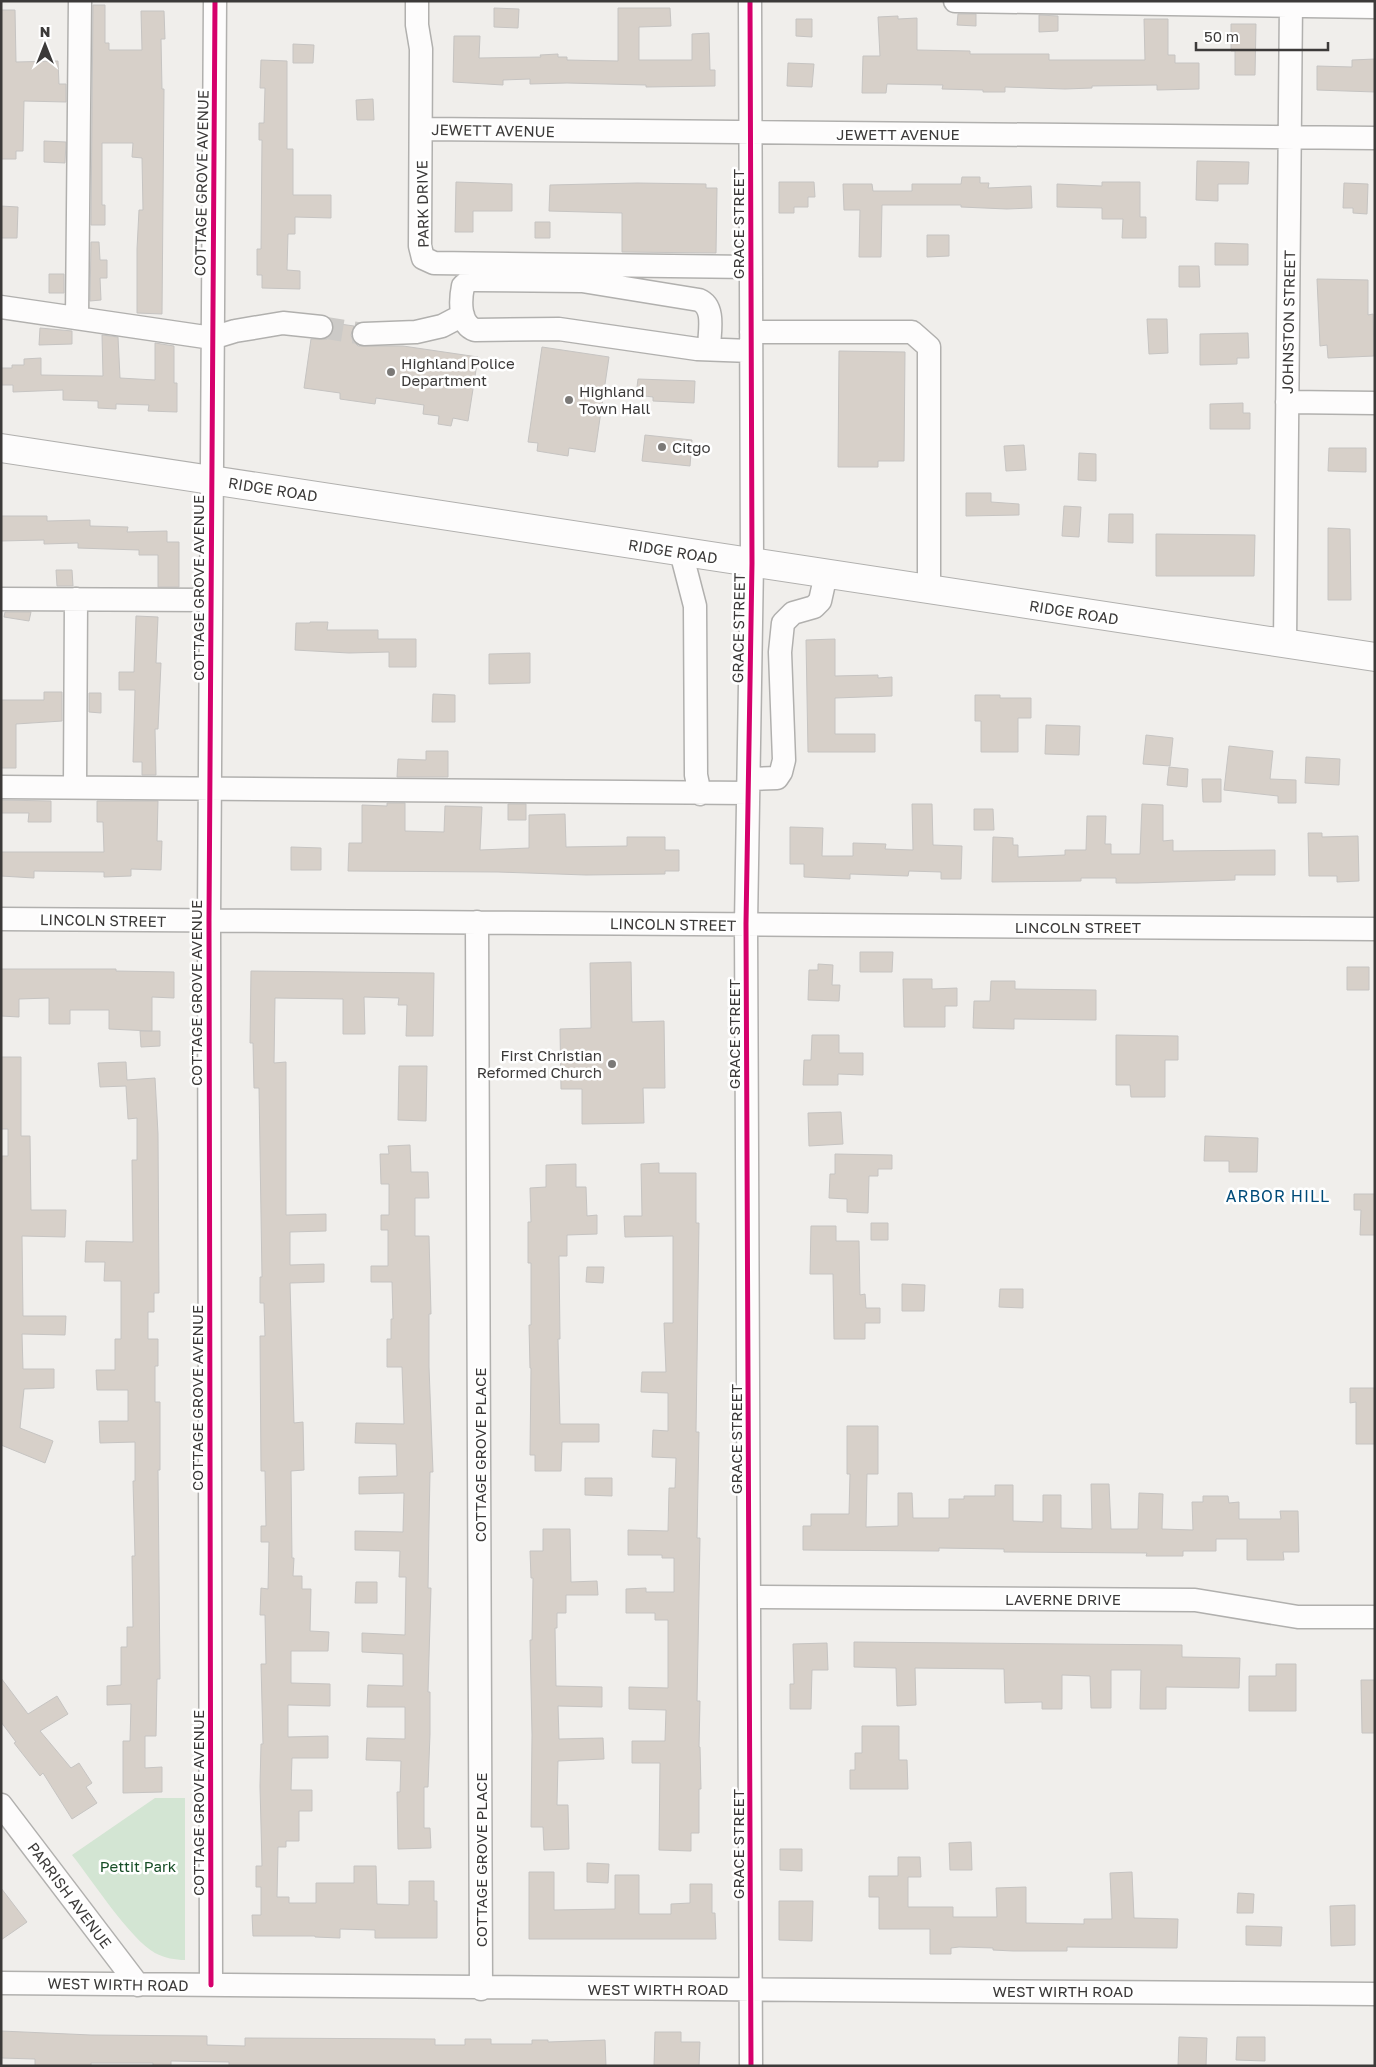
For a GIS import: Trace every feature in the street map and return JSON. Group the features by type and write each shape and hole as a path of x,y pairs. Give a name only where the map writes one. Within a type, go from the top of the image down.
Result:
{"main road":[{"name":"RIDGE ROAD","path":"1,448 1375,657"}],"street":[{"path":"78,318 80,1"},
{"name":"COTTAGE GROVE AVENUE","path":"211,1986 208,921 215,1"},
{"name":"PARK DRIVE","path":"417,1 417,25 421,49 420,246 423,258 434,262 751,267"},
{"name":"GRACE STREET","path":"750,1 752,563 746,924 751,2066"},
{"path":"955,1 1291,4 1375,7"},
{"name":"JOHNSTON STREET","path":"1285,644 1291,4"},
{"name":"JEWETT AVENUE","path":"422,130 1375,138"},
{"path":"709,348 710,315 708,305 704,302 582,281 470,280 463,286 463,315 466,324 475,330 560,329 697,349 709,348 751,342 912,332 928,347 929,590"},
{"path":"1,307 212,338 234,331 283,323 321,327"},
{"path":"364,334 416,332 442,326 463,315"},
{"path":"1287,402 1375,403"},
{"path":"681,552 695,606 696,775 700,794"},
{"path":"1,787 700,794 748,786 776,778 781,772 784,760 780,652 783,623 793,613 814,607 820,601 826,574"},
{"path":"1,599 210,600"},
{"path":"75,787 76,599"},
{"name":"LINCOLN STREET","path":"1,919 1375,929"},
{"name":"COTTAGE GROVE PLACE","path":"477,922 481,1989"},
{"name":"LAVERNE DRIVE","path":"749,1597 1195,1600 1298,1617 1375,1617"},
{"name":"PARRISH AVENUE","path":"1,1805 138,1985"},
{"name":"WEST WIRTH ROAD","path":"1,1983 481,1989 751,1989 1375,1994"}],"green space":[{"name":"Pettit Park","path":"155,1798 185,1798 185,1960 162,1956 145,1946 123,1922 72,1855"}],"building":[{"path":"93,5 105,5 105,43 109,43 109,50 142,50 141,11 164,11 165,39 161,39 162,89 164,89 162,314 137,313 139,210 143,210 142,158 132,157 133,143 102,143 102,205 105,205 105,225 91,225"},
{"path":"494,8 519,9 518,28 494,27"},
{"path":"618,8 670,8 671,26 639,27 639,60 692,60 692,34 709,33 710,70 715,70 715,86 646,87 646,85 530,84 530,79 503,80 503,85 453,82 454,36 480,36 479,58 541,57 540,55 558,54 558,57 567,57 567,60 618,61"},
{"path":"1,10 15,10 16,62 58,61 59,84 66,84 66,102 24,101 23,151 16,151 16,159 1,159"},
{"path":"958,14 976,14 976,26 957,25"},
{"path":"1039,15 1058,16 1058,31 1039,32"},
{"path":"898,16 898,19 917,18 917,50 970,51 970,54 1049,54 1049,60 1145,60 1144,19 1168,19 1168,55 1175,55 1175,63 1199,63 1199,89 1157,90 1157,85 1092,86 1092,88 1065,89 1005,87 1005,92 983,92 983,90 942,89 943,85 887,84 886,93 862,93 863,56 880,56 878,17"},
{"path":"796,19 812,19 812,37 796,36"},
{"path":"1231,24 1256,24 1255,75 1235,75 1235,51 1231,51"},
{"path":"293,44 314,45 313,63 293,63"},
{"path":"1375,59 1375,92 1317,90 1317,66 1352,67 1352,60"},
{"path":"261,60 287,61 287,149 293,149 293,195 331,195 331,218 295,217 295,234 288,234 287,270 300,271 300,289 262,288 262,275 257,275 257,249 261,249 262,140 259,140 259,123 264,123 265,88 260,88"},
{"path":"788,63 814,64 812,87 787,86"},
{"path":"373,99 374,120 357,120 356,100"},
{"path":"44,141 66,142 65,163 44,162"},
{"path":"1197,161 1249,162 1248,184 1218,184 1218,201 1196,200"},
{"path":"962,177 980,177 980,183 989,183 988,188 1031,186 1032,208 1007,209 961,207 961,205 882,205 881,257 859,257 860,210 844,210 843,184 872,184 873,191 912,191 912,184 961,184"},
{"path":"456,182 512,184 512,211 473,211 473,232 455,232"},
{"path":"779,182 814,182 815,197 808,197 808,207 794,207 794,213 779,213"},
{"path":"1102,182 1140,182 1140,217 1146,217 1146,238 1122,238 1123,219 1102,219 1102,208 1057,207 1057,184 1102,186"},
{"path":"1344,183 1368,184 1367,214 1353,213 1353,208 1343,208"},
{"path":"706,184 706,188 717,188 716,253 622,252 622,213 549,211 550,185"},
{"path":"1,206 18,207 17,238 1,238"},
{"path":"535,222 550,222 550,238 535,238"},
{"path":"927,235 949,235 949,256 927,257"},
{"path":"91,242 99,242 100,260 107,260 107,278 100,278 101,300 90,301"},
{"path":"1215,243 1248,244 1248,265 1215,265"},
{"path":"1179,266 1199,266 1200,287 1179,287"},
{"path":"49,274 64,274 64,293 49,293"},
{"path":"1317,279 1368,280 1368,315 1373,314 1374,356 1328,358 1327,345 1320,346"},
{"path":"1147,319 1167,319 1168,353 1149,354"},
{"name":"Highland Police Department","path":"333,323 354,326 351,335 353,341 358,346 403,346 478,357 468,421 453,418 451,426 438,424 439,416 423,414 424,405 376,398 375,404 340,399 340,393 304,388 311,339 327,339 332,334"},
{"path":"40,328 72,331 72,344 39,345"},
{"path":"1248,333 1249,358 1237,358 1237,364 1200,365 1200,334"},
{"path":"102,335 118,337 120,378 155,380 155,343 174,346 174,383 177,383 177,412 148,411 149,405 116,404 116,409 98,408 98,401 63,400 63,390 13,392 13,385 1,385 1,368 12,368 12,365 24,365 24,359 41,358 41,375 103,376"},
{"name":"Highland Town Hall","path":"542,347 609,357 595,452 569,448 568,456 537,451 538,443 528,442"},
{"path":"839,351 905,352 904,461 878,461 878,467 838,467"},
{"path":"638,379 695,381 694,403 653,401 653,397 636,395"},
{"path":"1243,403 1243,413 1250,413 1250,429 1210,429 1210,404"},
{"path":"645,435 692,440 690,466 642,461"},
{"path":"1024,445 1026,470 1006,471 1004,446"},
{"path":"1329,448 1366,448 1366,472 1328,471"},
{"path":"1079,453 1096,454 1096,481 1078,480"},
{"path":"966,493 991,493 991,502 1019,504 1019,515 966,516"},
{"path":"1064,506 1081,507 1079,537 1062,536"},
{"path":"1109,514 1133,514 1133,543 1108,542"},
{"path":"1,516 47,516 47,521 90,520 90,526 128,527 127,532 167,531 167,542 179,542 179,587 158,587 158,555 139,555 139,550 78,548 78,543 44,544 44,540 1,541"},
{"path":"1328,528 1350,529 1351,600 1328,600"},
{"path":"1156,534 1255,535 1254,576 1156,576"},
{"path":"56,570 72,570 73,586 57,586"},
{"path":"5,612 31,612 29,621 4,617"},
{"path":"136,616 158,617 156,663 161,663 158,729 155,729 156,775 142,775 142,762 133,762 135,690 119,690 119,672 134,672"},
{"path":"328,622 327,630 378,630 378,639 416,639 416,667 389,667 389,652 349,653 295,650 296,623"},
{"path":"835,639 835,676 878,675 878,678 892,677 892,696 835,698 835,734 875,734 875,752 808,752 806,640"},
{"path":"530,653 530,683 489,684 489,654"},
{"path":"44,692 62,692 62,721 16,724 16,768 1,768 1,700 44,700"},
{"path":"89,693 101,693 101,713 89,712"},
{"path":"433,694 455,695 455,722 432,722"},
{"path":"975,695 1000,695 1000,698 1031,698 1031,718 1018,718 1018,752 981,752 981,721 975,721"},
{"path":"1046,725 1080,726 1079,755 1045,754"},
{"path":"1146,735 1173,738 1170,766 1143,764"},
{"path":"1229,746 1273,751 1270,779 1296,780 1296,803 1278,803 1278,796 1224,790"},
{"path":"426,751 448,751 448,777 397,777 398,759 426,760"},
{"path":"1306,757 1340,759 1339,785 1305,783"},
{"path":"1169,767 1188,769 1187,787 1167,785"},
{"path":"1202,779 1221,779 1221,802 1203,802"},
{"path":"1,800 51,801 51,822 28,822 29,813 1,813"},
{"path":"97,801 158,801 157,841 162,841 161,870 131,869 131,876 104,877 104,872 34,871 34,878 1,876 1,852 104,852 103,822 97,822"},
{"path":"387,803 405,803 405,831 444,832 445,806 482,807 480,850 529,848 529,815 565,814 566,847 627,846 627,837 665,837 665,850 679,850 679,871 665,871 665,874 586,875 498,872 348,871 349,843 362,843 362,805 387,806"},
{"path":"508,804 526,804 526,820 508,820"},
{"path":"912,804 932,804 933,845 962,846 961,879 941,879 941,872 909,871 908,876 850,874 850,879 804,877 804,864 790,864 790,827 823,828 822,856 853,856 853,843 886,844 885,849 913,850"},
{"path":"1142,804 1163,805 1163,841 1173,840 1173,851 1275,850 1275,875 1235,875 1235,880 1137,883 1116,883 1116,878 1081,878 1081,881 992,882 993,837 1013,838 1013,845 1018,845 1018,857 1065,855 1065,850 1086,850 1087,816 1106,816 1105,844 1111,844 1111,854 1140,854"},
{"path":"974,809 993,809 994,830 974,830"},
{"path":"1308,833 1322,833 1322,837 1358,836 1359,881 1337,882 1337,876 1309,876"},
{"path":"291,847 321,848 321,870 291,870"},
{"path":"860,952 893,952 892,972 860,972"},
{"path":"631,962 632,1022 664,1021 665,1088 643,1088 644,1123 582,1124 582,1089 561,1089 560,1029 591,1028 590,963"},
{"path":"818,964 833,965 832,985 840,985 839,1001 808,1000 809,970 818,970"},
{"path":"1347,967 1369,967 1369,990 1347,990"},
{"path":"1,969 116,969 116,971 174,972 174,998 152,997 152,1031 109,1029 109,1010 70,1010 70,1024 49,1024 49,998 19,999 19,1017 1,1016"},
{"path":"251,971 434,973 433,1036 406,1036 407,1005 398,1005 399,998 364,997 365,1034 343,1034 343,999 275,998 274,1063 286,1062 286,1215 326,1214 326,1231 290,1232 290,1265 324,1264 324,1282 290,1283 294,1423 303,1422 304,1470 291,1471 292,1558 294,1558 293,1576 302,1576 302,1589 311,1589 310,1631 329,1632 328,1651 291,1651 291,1683 330,1684 330,1706 288,1705 288,1737 328,1736 328,1758 292,1758 291,1790 312,1790 312,1811 299,1811 299,1841 286,1841 286,1847 278,1847 277,1897 289,1897 289,1903 316,1903 316,1883 354,1883 354,1866 376,1866 377,1904 409,1905 409,1881 434,1881 434,1901 437,1901 437,1938 375,1938 375,1930 340,1929 340,1938 253,1936 252,1915 261,1915 261,1887 256,1887 256,1866 262,1866 260,1786 261,1744 263,1744 261,1664 266,1664 265,1615 260,1615 261,1588 268,1589 269,1542 261,1542 261,1526 266,1526 265,1471 261,1471 260,1336 265,1336 264,1303 260,1303 260,1277 262,1277 259,1088 254,1088 253,1043 250,1043"},
{"path":"903,979 932,979 932,989 957,988 957,1006 945,1006 945,1027 904,1027"},
{"path":"991,981 1015,981 1015,989 1096,990 1096,1020 1014,1019 1014,1029 973,1028 974,1001 990,1001"},
{"path":"140,1031 160,1031 160,1046 141,1047"},
{"path":"812,1035 839,1035 839,1053 863,1053 863,1075 838,1074 838,1085 803,1085 804,1060 811,1060"},
{"path":"1116,1035 1178,1036 1178,1060 1165,1060 1165,1097 1131,1097 1130,1085 1116,1085"},
{"path":"1,1057 21,1057 21,1136 30,1136 31,1210 66,1210 65,1237 22,1236 23,1316 66,1316 65,1335 22,1334 23,1369 54,1369 54,1388 24,1389 20,1428 53,1441 45,1463 1,1445 1,1173 2,1156 8,1156 8,1129 1,1129"},
{"path":"126,1062 127,1080 155,1078 158,1134 159,1293 154,1293 154,1312 148,1312 148,1339 158,1339 158,1366 155,1366 155,1402 160,1402 160,1470 158,1470 160,1679 157,1679 156,1736 145,1736 145,1768 162,1767 162,1792 123,1793 123,1741 130,1741 131,1704 107,1705 107,1686 121,1685 121,1647 127,1647 127,1627 133,1627 132,1556 135,1556 133,1481 135,1481 135,1442 100,1443 99,1421 128,1421 128,1390 97,1390 96,1370 115,1370 115,1339 121,1339 121,1281 104,1281 105,1262 85,1262 86,1241 133,1242 132,1160 137,1160 137,1118 128,1119 126,1086 100,1087 98,1063"},
{"path":"399,1066 427,1066 426,1121 398,1120"},
{"path":"841,1112 843,1144 809,1146 808,1113"},
{"path":"1205,1136 1258,1138 1257,1172 1229,1172 1229,1161 1204,1161"},
{"path":"410,1145 411,1172 428,1172 429,1198 415,1198 415,1236 429,1236 431,1314 429,1314 429,1367 433,1472 430,1472 428,1588 431,1588 428,1692 430,1692 430,1734 428,1787 424,1787 424,1828 430,1828 431,1848 398,1849 397,1792 400,1792 401,1761 366,1760 367,1738 405,1739 405,1707 367,1707 368,1685 403,1686 403,1654 362,1652 362,1633 405,1635 406,1577 399,1577 400,1551 355,1550 355,1531 403,1532 404,1493 359,1494 359,1477 397,1476 396,1444 355,1443 356,1423 404,1424 402,1367 387,1367 387,1339 391,1339 391,1319 393,1319 392,1282 371,1282 371,1266 388,1266 388,1230 381,1230 381,1215 389,1215 389,1184 381,1184 380,1154 389,1154 388,1146"},
{"path":"835,1154 892,1155 892,1169 878,1169 878,1176 869,1176 868,1213 847,1212 847,1199 829,1198 830,1174 835,1174"},
{"path":"659,1163 659,1173 696,1173 696,1223 699,1223 696,1432 699,1432 697,1538 700,1538 697,1701 700,1701 699,1747 701,1789 699,1789 699,1833 691,1833 691,1851 659,1850 660,1763 632,1763 632,1741 665,1741 666,1710 629,1709 629,1687 668,1688 668,1620 655,1620 655,1613 626,1613 626,1589 646,1588 646,1592 674,1592 674,1558 662,1558 662,1555 628,1555 628,1530 668,1531 669,1488 675,1488 676,1458 652,1457 653,1430 668,1431 668,1393 641,1392 642,1372 666,1372 664,1323 673,1323 673,1236 625,1237 624,1216 642,1216 641,1164"},
{"path":"576,1164 576,1187 586,1187 587,1216 597,1215 597,1234 567,1235 567,1256 559,1256 560,1424 599,1424 599,1442 562,1442 561,1471 535,1471 535,1455 530,1455 531,1368 529,1325 531,1325 531,1263 528,1263 528,1222 531,1222 530,1188 546,1187 546,1165"},
{"path":"1354,1194 1375,1194 1375,1235 1360,1235 1361,1210 1354,1210"},
{"path":"871,1223 888,1223 888,1240 871,1240"},
{"path":"811,1226 836,1226 836,1241 859,1241 860,1295 865,1294 866,1308 880,1308 880,1323 865,1323 865,1339 834,1339 833,1274 810,1274"},
{"path":"587,1267 604,1267 603,1283 586,1282"},
{"path":"902,1284 925,1285 924,1311 902,1311"},
{"path":"1000,1289 1023,1289 1023,1308 999,1307"},
{"path":"1350,1388 1375,1388 1375,1444 1356,1444 1356,1402 1350,1403"},
{"path":"847,1426 878,1426 878,1474 867,1474 866,1527 898,1526 898,1493 912,1493 913,1518 949,1518 949,1499 964,1499 964,1496 995,1496 995,1485 1013,1485 1013,1521 1043,1522 1043,1495 1061,1495 1061,1528 1092,1529 1091,1484 1109,1484 1111,1529 1138,1529 1139,1493 1163,1494 1162,1529 1193,1530 1192,1502 1203,1502 1203,1496 1228,1496 1229,1503 1239,1502 1239,1519 1281,1519 1280,1511 1298,1511 1299,1552 1283,1552 1284,1560 1247,1560 1247,1539 1216,1539 1216,1551 1183,1551 1183,1556 1146,1556 1147,1553 1004,1552 1004,1549 939,1548 939,1551 803,1550 803,1526 811,1526 811,1514 849,1514 850,1474 847,1474"},
{"path":"585,1478 612,1478 612,1496 585,1495"},
{"path":"543,1529 570,1529 571,1582 597,1581 598,1595 566,1595 566,1613 557,1613 557,1628 555,1628 556,1686 602,1687 602,1707 558,1706 559,1739 603,1738 604,1759 558,1761 557,1805 568,1805 569,1849 544,1850 543,1827 531,1827 530,1640 532,1640 533,1578 531,1578 530,1551 543,1551"},
{"path":"356,1582 377,1582 377,1603 355,1603"},
{"path":"854,1642 1182,1645 1182,1657 1240,1658 1239,1688 1166,1687 1166,1709 1140,1709 1141,1670 1111,1670 1111,1708 1091,1708 1090,1676 1062,1675 1062,1709 1042,1709 1042,1702 1005,1703 1004,1669 915,1668 916,1705 897,1706 896,1668 854,1667"},
{"path":"827,1643 828,1670 812,1670 811,1709 790,1709 790,1684 794,1684 793,1644"},
{"path":"1276,1664 1296,1664 1296,1711 1249,1711 1249,1676 1276,1676"},
{"path":"1,1678 28,1714 57,1696 68,1714 40,1731 71,1768 79,1763 92,1783 86,1787 97,1803 72,1819 43,1773 40,1776 14,1743 16,1742 1,1722"},
{"path":"1361,1680 1375,1680 1375,1733 1362,1733"},
{"path":"862,1726 899,1726 899,1760 907,1760 908,1789 850,1789 850,1770 855,1770 855,1753 862,1753"},
{"path":"971,1842 972,1870 950,1870 949,1843"},
{"path":"780,1849 802,1849 802,1871 780,1870"},
{"path":"898,1857 920,1857 921,1877 908,1877 908,1907 953,1907 953,1917 997,1917 996,1888 1026,1887 1026,1923 1084,1924 1084,1919 1112,1919 1110,1873 1132,1872 1134,1918 1178,1919 1177,1948 1067,1947 1067,1951 1013,1951 993,1950 993,1948 959,1947 951,1948 951,1954 930,1954 930,1929 879,1929 879,1897 869,1897 869,1876 898,1876"},
{"path":"587,1863 609,1864 608,1883 587,1882"},
{"path":"529,1872 554,1872 554,1910 615,1909 615,1875 639,1875 639,1914 671,1914 671,1904 690,1903 690,1884 712,1884 712,1913 715,1913 716,1939 529,1939"},
{"path":"1,1888 27,1922 1,1940"},
{"path":"1238,1893 1254,1894 1253,1913 1237,1913"},
{"path":"779,1901 813,1901 812,1941 779,1940"},
{"path":"1355,1905 1355,1945 1331,1946 1330,1906"},
{"path":"1246,1926 1282,1927 1281,1946 1246,1945"},
{"path":"1,2031 91,2035 207,2036 207,2045 245,2046 245,2038 435,2039 435,2045 465,2045 465,2039 491,2039 491,2044 532,2044 532,2040 548,2040 548,2042 605,2040 606,2066 229,2066 229,2062 171,2061 171,2066 153,2066 153,2063 91,2063 91,2066 35,2066 35,2059 1,2058"},
{"path":"655,2032 681,2032 681,2042 700,2042 699,2066 654,2066"},
{"path":"1179,2037 1207,2038 1206,2066 1178,2066"},
{"path":"1237,2037 1265,2037 1265,2061 1236,2060"}],"tunnel":[{"path":"321,327 364,334"}],"cycle path":[{"path":"211,1985 209,921 215,1"},
{"path":"750,1 752,563 746,924 751,2066"}],"place":[{"name":"Highland Police Department","path":"391,372"},
{"name":"Highland Town Hall","path":"569,400"},
{"name":"Citgo","path":"662,447"},
{"name":"First Christian Reformed Church","path":"612,1064"}],"district":[{"name":"ARBOR HILL","path":"1278,1196"}]}
